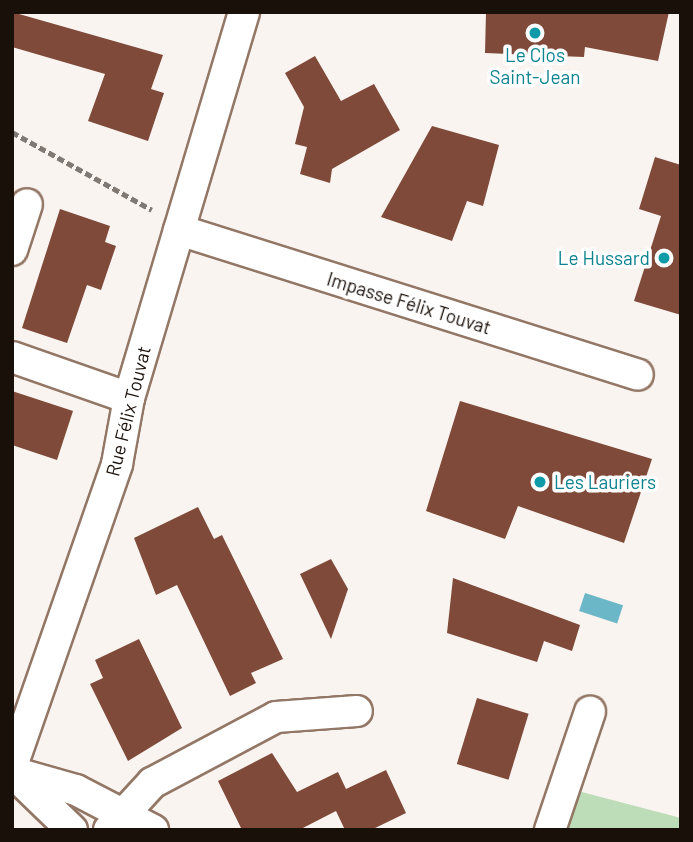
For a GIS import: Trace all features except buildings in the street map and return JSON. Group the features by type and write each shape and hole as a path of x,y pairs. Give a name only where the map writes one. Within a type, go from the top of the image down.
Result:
{"street":[{"name":"Rue Félix Touvat","path":"12,766 117,464 129,398 244,12"},
{"path":"12,250 27,204"},
{"name":"Impasse Félix Touvat","path":"180,226 638,375"},
{"path":"12,357 129,398"},
{"path":"115,821 163,776 276,717 358,711"},
{"path":"550,830 590,712"},
{"path":"12,772 76,790 115,821 153,830"},
{"path":"12,772 72,830"}],"path":[{"path":"12,132 180,226"}],"green space":[{"path":"578,791 681,818 681,830 565,830"}],"water":[{"path":"585,593 623,605 617,623 579,611"}],"place":[{"name":"Le Clos Saint-Jean","path":"535,33"},
{"name":"Le Hussard","path":"664,258"},
{"name":"Les Lauriers","path":"540,482"}]}
